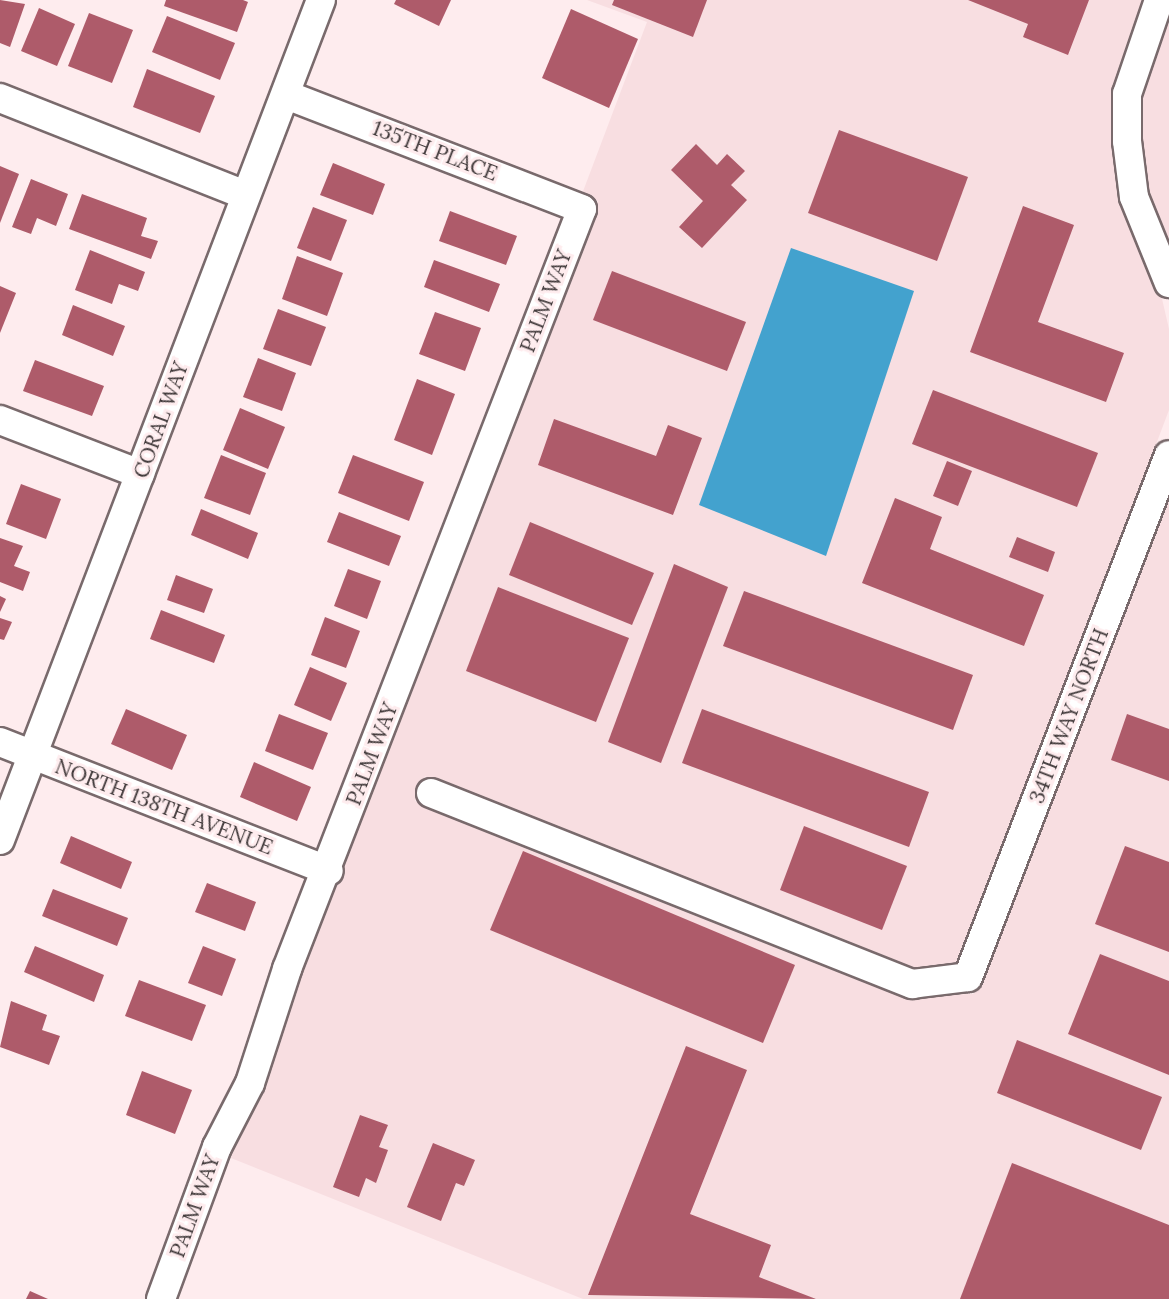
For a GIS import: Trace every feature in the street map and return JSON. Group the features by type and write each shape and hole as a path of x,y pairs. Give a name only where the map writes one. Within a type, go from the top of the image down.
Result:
{"street":[{"name":"CORAL WAY","path":"0,840 321,0"},
{"path":"1159,0 1127,94 1127,141 1134,197 1169,283"},
{"name":"135TH PLACE","path":"286,95 582,208"},
{"path":"0,98 245,195"},
{"name":"PALM WAY","path":"161,1299 217,1148 250,1083 287,969 328,871 582,208"},
{"path":"0,420 140,474"},
{"name":"34TH WAY NORTH","path":"431,793 912,984 968,977 1169,455"},
{"name":"NORTH 138TH AVENUE","path":"0,742 328,871"}],"shaded area":[{"path":"587,0 1146,0 1115,95 1169,329 1169,410 960,964 914,970 425,776 415,801 907,996 974,994 1169,488 1169,1299 583,1299 226,1156 598,201 582,194 647,22"},
{"path":"1169,7 1169,249 1146,192 1139,139 1139,95"}],"water":[{"path":"791,248 914,291 826,556 699,505"}],"building":[{"path":"0,0 25,4 10,47 0,43"},
{"path":"166,0 243,0 248,2 237,32 164,6"},
{"path":"396,0 451,0 439,26 394,4"},
{"path":"614,0 707,0 693,37 612,5"},
{"path":"968,0 1089,0 1068,55 1023,37 1028,24"},
{"path":"39,8 75,24 57,66 21,51"},
{"path":"571,9 638,39 609,108 542,78"},
{"path":"89,13 133,30 112,83 68,66"},
{"path":"167,16 235,43 220,80 152,52"},
{"path":"147,69 215,96 200,133 133,107"},
{"path":"839,130 968,177 937,261 808,213"},
{"path":"696,144 717,165 727,154 745,171 731,185 747,200 702,248 679,227 703,201 671,170"},
{"path":"333,163 385,184 373,215 320,195"},
{"path":"0,166 19,174 0,223"},
{"path":"31,179 68,194 56,226 37,218 31,234 12,227"},
{"path":"82,194 147,218 141,236 158,241 151,259 69,229"},
{"path":"1023,206 1074,225 1038,322 1124,353 1106,402 970,352"},
{"path":"313,207 347,220 331,261 297,248"},
{"path":"450,211 517,236 506,265 439,241"},
{"path":"90,250 145,272 138,291 119,284 112,304 75,290"},
{"path":"297,256 343,273 327,316 282,299"},
{"path":"434,260 500,284 489,312 424,287"},
{"path":"612,271 746,322 727,371 593,320"},
{"path":"0,286 16,293 0,333"},
{"path":"73,305 125,326 113,356 62,335"},
{"path":"278,309 326,327 311,366 263,349"},
{"path":"435,312 481,328 465,371 419,354"},
{"path":"258,358 296,373 282,411 243,397"},
{"path":"35,360 104,386 92,416 23,391"},
{"path":"417,379 455,394 432,455 394,440"},
{"path":"933,390 1098,453 1077,507 912,444"},
{"path":"240,408 285,427 268,469 223,450"},
{"path":"554,419 656,456 668,425 702,438 673,515 538,465"},
{"path":"221,455 266,473 250,515 204,498"},
{"path":"353,455 424,482 409,521 338,493"},
{"path":"947,461 972,471 958,506 933,496"},
{"path":"21,484 61,499 46,539 6,524"},
{"path":"895,498 942,517 930,549 1044,595 1024,646 862,583"},
{"path":"201,509 258,533 248,559 191,535"},
{"path":"339,512 401,536 389,566 327,542"},
{"path":"530,522 654,573 632,625 509,575"},
{"path":"1017,537 1055,552 1048,572 1009,557"},
{"path":"0,538 23,546 14,566 30,572 23,591 0,582"},
{"path":"674,564 728,587 661,763 608,742"},
{"path":"348,569 381,581 367,619 334,606"},
{"path":"176,575 213,589 204,613 167,600"},
{"path":"498,587 629,638 596,722 466,671"},
{"path":"744,591 973,675 953,730 723,646"},
{"path":"0,596 6,599 0,612"},
{"path":"161,610 225,635 214,663 150,639"},
{"path":"325,617 360,631 346,668 311,655"},
{"path":"0,618 12,622 4,640 0,639"},
{"path":"310,667 347,683 331,721 294,705"},
{"path":"126,709 187,735 172,770 111,744"},
{"path":"702,709 929,792 909,847 682,763"},
{"path":"279,714 328,733 313,770 265,751"},
{"path":"1127,714 1169,729 1169,781 1111,760"},
{"path":"254,762 311,787 297,821 240,797"},
{"path":"804,826 907,866 882,930 780,890"},
{"path":"71,836 132,862 121,889 60,863"},
{"path":"1125,846 1169,862 1169,952 1095,924"},
{"path":"523,851 795,965 763,1043 490,930"},
{"path":"207,883 256,902 245,931 195,912"},
{"path":"53,889 128,918 117,946 42,916"},
{"path":"35,946 104,975 94,1002 24,972"},
{"path":"203,946 236,959 222,996 188,983"},
{"path":"1100,954 1169,981 1169,1075 1068,1034"},
{"path":"139,980 206,1005 192,1041 125,1016"},
{"path":"11,1001 47,1015 42,1030 60,1036 49,1065 0,1047"},
{"path":"1017,1040 1162,1097 1141,1150 997,1093"},
{"path":"686,1046 747,1070 690,1214 771,1245 759,1277 816,1299 588,1295"},
{"path":"142,1071 192,1090 175,1134 126,1115"},
{"path":"360,1115 388,1125 379,1147 388,1150 376,1183 366,1178 359,1197 333,1187"},
{"path":"433,1143 475,1160 464,1186 456,1183 441,1221 407,1207"},
{"path":"1012,1163 1169,1225 1169,1299 960,1299"},
{"path":"30,1291 48,1299 26,1299"}]}
